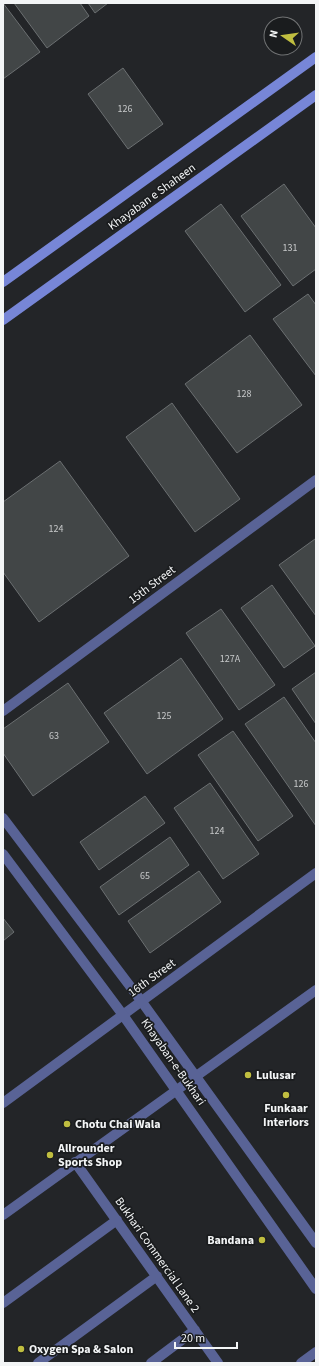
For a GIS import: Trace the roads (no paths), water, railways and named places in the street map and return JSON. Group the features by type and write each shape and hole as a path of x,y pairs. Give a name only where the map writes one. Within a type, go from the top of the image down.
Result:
{"main road":[{"name":"Khayaban e Shaheen","path":"3,282 316,57"},
{"name":"Khayaban e Shaheen","path":"3,320 316,94"}],"street":[{"name":"15th Street","path":"3,711 316,480"},
{"name":"Khayaban-e-Bukhari","path":"3,818 142,1002 316,1243"},
{"name":"Khayaban-e-Bukhari","path":"3,854 177,1090 316,1289"},
{"name":"16th Street","path":"3,1103 316,873"},
{"path":"3,1215 177,1090 194,1076 315,994"},
{"name":"Bukhari Commercial Lane 2","path":"75,1162 218,1363"},
{"path":"3,1303 117,1220"},
{"path":"38,1363 157,1276"},
{"path":"151,1363 195,1330"},
{"path":"301,1363 316,1352"}],"place":[{"name":"Lulusar","path":"248,1075"},
{"name":"Funkaar Interiors","path":"286,1095"},
{"name":"Chotu Chai Wala","path":"67,1124"},
{"name":"Allrounder Sports Shop","path":"50,1155"},
{"name":"Bandana","path":"262,1240"},
{"name":"Oxygen Spa & Salon","path":"21,1349"}]}
